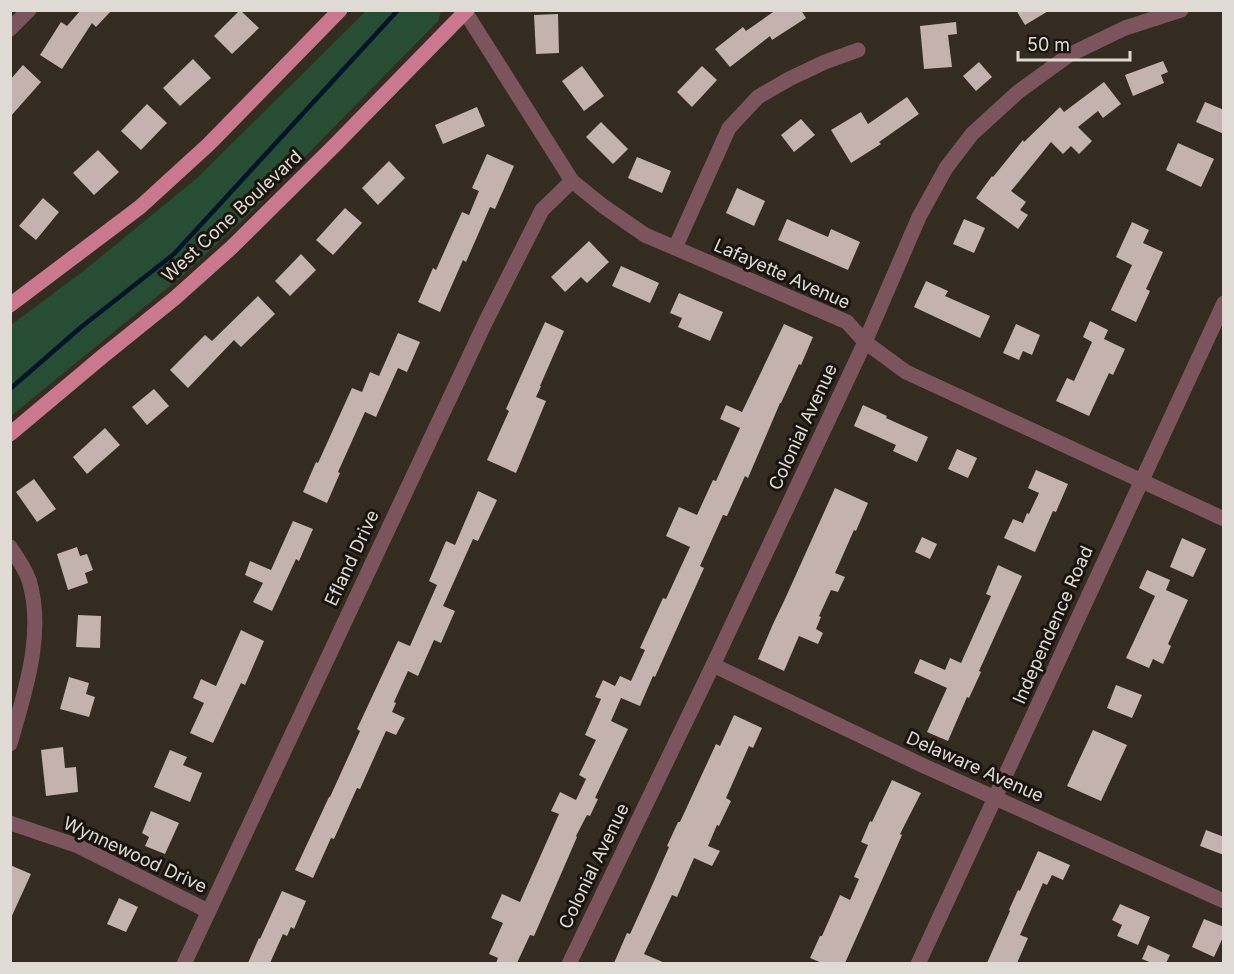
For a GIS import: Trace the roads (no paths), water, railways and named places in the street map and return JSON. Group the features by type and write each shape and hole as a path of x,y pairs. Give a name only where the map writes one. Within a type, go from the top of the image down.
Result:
{"main road":[{"path":"10,305 140,207 209,144 340,10"},
{"name":"West Cone Boulevard","path":"10,434 175,298 232,247 465,11"}],"street":[{"path":"10,29 29,10"},
{"name":"Colonial Avenue","path":"569,963 864,342 919,217 946,168 972,134 1018,92 1069,56 1125,28 1181,10"},
{"name":"Lafayette Avenue","path":"465,11 572,181 645,235 847,322 864,342 906,372 1224,519"},
{"path":"675,248 729,129 758,97 825,62 858,50"},
{"name":"Efland Drive","path":"184,963 485,323 542,210 572,181"},
{"name":"Independence Road","path":"918,963 1224,303"},
{"path":"10,547 28,578 34,612 32,653 10,744"},
{"name":"Delaware Avenue","path":"712,665 924,766 1224,901"},
{"name":"Wynnewood Drive","path":"10,823 78,846 208,910"}],"waterway":[{"path":"10,389 80,328 174,254 398,10"}]}
